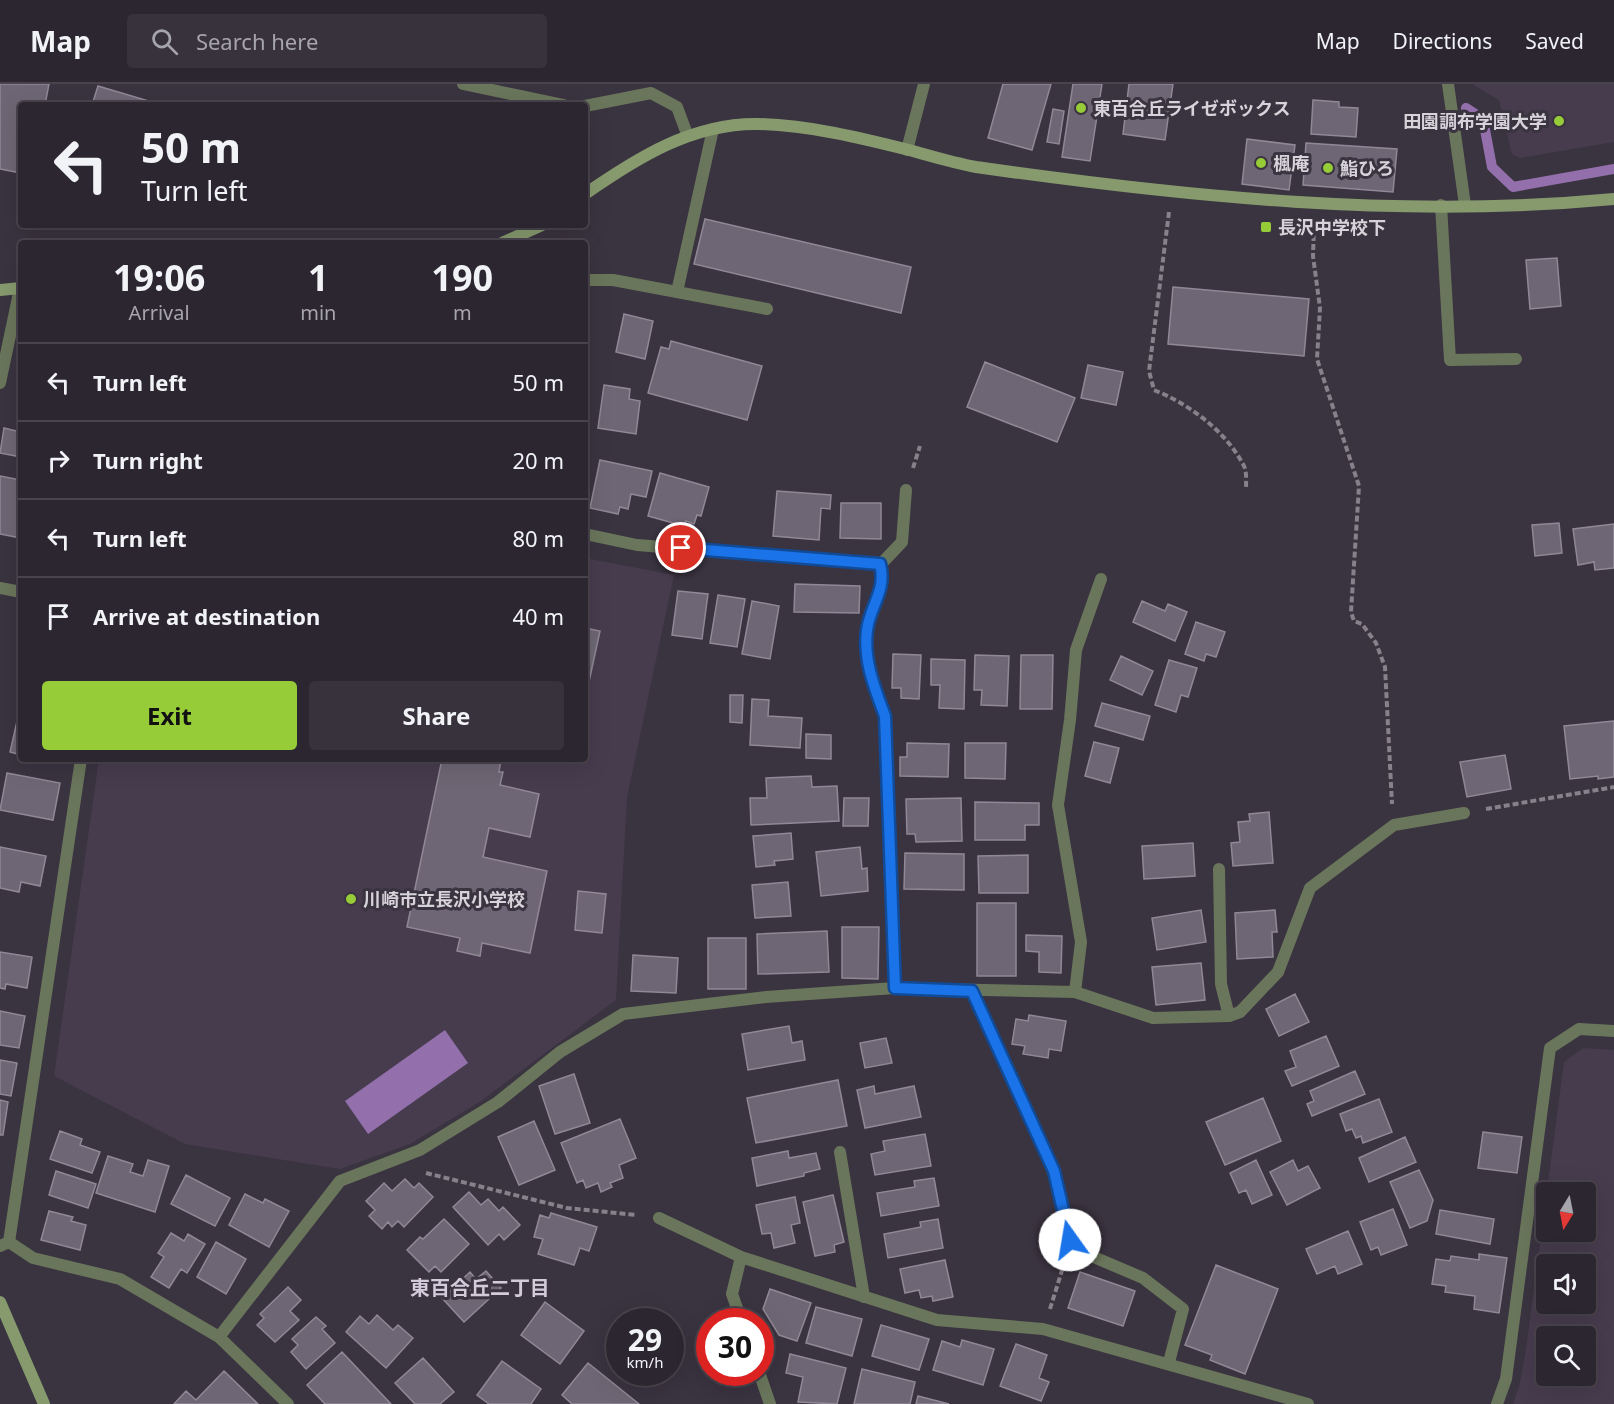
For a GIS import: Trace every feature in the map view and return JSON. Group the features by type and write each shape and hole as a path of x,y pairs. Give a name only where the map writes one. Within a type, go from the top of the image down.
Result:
{"street":[{"path":"462,84 549,102"},
{"path":"907,150 924,84"},
{"path":"1448,84 1465,205"},
{"path":"588,105 651,93 677,107 687,134"},
{"path":"588,192 623,167 687,134 757,124 811,130 907,150 959,164 1172,193 1314,203 1441,205 1551,205 1614,199"},
{"path":"677,292 713,129"},
{"path":"1441,205 1450,360 1516,359"},
{"path":"509,240 535,228"},
{"path":"588,280 613,280 767,309"},
{"path":"0,290 18,288"},
{"path":"0,383 18,298"},
{"path":"588,535 637,544 880,564 902,542 906,490"},
{"path":"880,564 884,578 867,630 870,674 885,716 895,988"},
{"path":"1075,992 1081,942 1058,805 1070,720 1076,650 1101,579"},
{"path":"0,588 18,591"},
{"path":"81,762 4,1244 33,1258 120,1279 219,1337 288,1404"},
{"path":"219,1337 340,1181 420,1150 488,1108 560,1052 623,1014 766,997 895,988 1075,992 1153,1018 1229,1016 1240,1012 1278,972 1310,888 1394,825 1464,813"},
{"path":"1219,869 1221,984 1229,1016"},
{"path":"972,991 1054,1171 1070,1240 1089,1255 1143,1278 1183,1310 1169,1362"},
{"path":"1497,1404 1506,1379 1550,1048 1579,1029 1614,1031"},
{"path":"840,1152 864,1297"},
{"path":"659,1218 741,1257 937,1320 1043,1329 1169,1362 1308,1404"},
{"path":"737,1308 732,1294 741,1257"},
{"path":"0,1302 44,1404"},
{"path":"764,1386 770,1404"}],"path":[{"path":"1170,211 1149,371 1154,390 1180,400 1216,430 1245,467 1246,489"},
{"path":"1314,223 1313,256 1320,308 1317,359 1359,486 1351,612 1354,621 1362,624 1376,643 1385,667 1394,825"},
{"path":"1464,813 1614,787"},
{"path":"381,1167 419,1171 567,1208 659,1218"},
{"path":"1043,1329 1070,1240"}],"shaded area":[{"name":"田園調布学園大学","path":"1472,84 1614,84 1614,142 1520,158 1512,154 1499,100"},
{"name":"川崎市立長沢小学校","path":"588,559 674,575 627,797 616,1000 481,1101 410,1144 340,1169 185,1144 54,1076 99,762 588,762"},
{"path":"445,1030 468,1063 368,1134 345,1101"},
{"path":"1583,1048 1614,1050 1614,1404 1513,1404 1520,1383 1526,1349 1536,1274 1536,1314 1596,1314 1596,1254 1539,1254 1540,1242 1596,1242 1596,1182 1548,1182 1564,1062"}],"building":[{"path":"0,84 49,84 46,102 18,102 18,172 0,169"},
{"path":"1003,84 1051,84 1032,150 988,138"},
{"path":"1073,84 1102,84 1090,161 1062,157"},
{"path":"1129,84 1173,84 1165,140 1123,134"},
{"path":"98,86 152,102 93,102"},
{"path":"1313,100 1339,102 1339,107 1358,108 1356,137 1311,134"},
{"path":"1053,109 1064,111 1059,144 1047,142"},
{"path":"1247,139 1295,145 1289,190 1242,184"},
{"path":"1306,143 1397,149 1393,192 1303,185"},
{"path":"705,219 911,267 901,313 694,264"},
{"path":"1557,258 1561,306 1530,309 1526,260"},
{"path":"1173,287 1309,299 1304,356 1168,344"},
{"path":"624,314 653,321 645,359 616,352"},
{"path":"671,341 762,366 747,420 648,393 661,347 669,349"},
{"path":"985,362 1075,398 1057,442 967,407"},
{"path":"1088,365 1123,372 1116,405 1081,398"},
{"path":"604,385 630,389 629,399 640,401 636,434 598,428"},
{"path":"4,428 18,431 18,456 0,453"},
{"path":"600,460 652,471 646,497 631,494 628,509 620,507 618,514 590,508"},
{"path":"660,473 709,487 701,516 697,515 694,524 686,521 684,526 648,516"},
{"path":"0,476 18,479 18,537 0,534"},
{"path":"777,491 831,495 830,509 821,508 819,540 773,536"},
{"path":"841,503 881,503 881,539 840,538"},
{"path":"1559,523 1562,553 1535,556 1532,525"},
{"path":"1614,524 1614,568 1595,570 1594,562 1578,565 1573,529"},
{"path":"795,584 860,586 859,613 794,612"},
{"path":"678,591 708,594 702,639 672,635"},
{"path":"718,595 745,599 737,647 710,643"},
{"path":"752,601 779,606 770,659 742,654"},
{"path":"1142,601 1165,611 1168,604 1187,612 1175,641 1133,622"},
{"path":"1196,622 1225,632 1216,657 1206,654 1204,661 1185,654"},
{"path":"588,629 600,631 588,686"},
{"path":"893,654 921,655 919,699 901,698 901,688 892,688"},
{"path":"975,655 1009,656 1007,706 981,705 982,690 974,690"},
{"path":"1021,655 1053,655 1052,709 1020,709"},
{"path":"1121,656 1153,671 1142,695 1110,680"},
{"path":"931,659 965,660 964,709 939,708 940,685 931,685"},
{"path":"1169,660 1197,668 1188,697 1181,695 1176,712 1155,705"},
{"path":"730,695 743,695 742,723 730,722"},
{"path":"752,699 769,700 768,716 802,718 800,748 750,745"},
{"path":"1102,703 1150,716 1143,740 1095,726"},
{"path":"18,717 18,754 10,752"},
{"path":"1614,721 1614,777 1570,779 1564,726"},
{"path":"806,734 831,735 831,759 806,758"},
{"path":"1094,742 1119,748 1110,783 1085,776"},
{"path":"907,743 949,744 948,777 900,776 900,757 907,757"},
{"path":"965,743 1006,743 1005,779 965,778"},
{"path":"1505,755 1511,789 1467,797 1460,762"},
{"path":"441,762 501,762 499,772 503,772 500,785 539,794 530,837 489,828 483,857 547,871 530,953 482,943 480,956 457,951 460,938 407,927"},
{"path":"7,773 60,783 53,820 0,810"},
{"path":"811,776 812,787 837,786 839,821 751,825 750,798 767,798 766,778"},
{"path":"844,798 869,798 868,826 843,826"},
{"path":"961,798 962,841 916,842 915,834 907,834 906,799"},
{"path":"975,802 1039,803 1039,825 1025,825 1025,840 975,840"},
{"path":"1269,812 1273,863 1233,866 1231,843 1240,842 1238,822 1250,821 1249,814"},
{"path":"791,833 793,859 774,861 775,865 756,867 753,836"},
{"path":"1193,843 1195,876 1144,879 1142,846"},
{"path":"0,847 46,856 40,886 21,882 19,892 0,888"},
{"path":"860,847 862,869 867,868 868,891 821,896 816,852"},
{"path":"905,853 964,854 964,890 904,889"},
{"path":"1028,855 1028,893 979,893 978,856"},
{"path":"788,882 791,916 755,918 752,885"},
{"path":"578,891 606,894 602,933 575,930"},
{"path":"977,903 1016,903 1016,976 977,976"},
{"path":"1201,910 1206,942 1157,950 1152,918"},
{"path":"1275,910 1277,932 1272,932 1273,957 1237,959 1235,913"},
{"path":"842,927 879,927 878,979 842,978"},
{"path":"827,931 829,972 758,974 757,934"},
{"path":"1026,935 1062,936 1061,973 1039,972 1039,952 1026,951"},
{"path":"708,938 746,938 746,989 708,989"},
{"path":"0,952 32,957 27,988 6,984 5,989 0,988"},
{"path":"633,955 678,958 676,993 631,991"},
{"path":"1201,963 1205,1000 1156,1005 1152,967"},
{"path":"1295,994 1309,1022 1279,1036 1266,1009"},
{"path":"0,1011 25,1016 19,1048 0,1045"},
{"path":"1029,1015 1066,1021 1061,1051 1049,1049 1048,1058 1023,1054 1025,1046 1012,1044 1016,1019 1028,1021"},
{"path":"789,1026 792,1043 802,1041 805,1060 748,1070 742,1034"},
{"path":"1326,1036 1339,1066 1292,1086 1285,1071 1296,1067 1290,1051"},
{"path":"886,1038 892,1063 865,1068 860,1043"},
{"path":"0,1060 17,1063 11,1096 0,1094"},
{"path":"1355,1071 1365,1094 1312,1116 1307,1104 1314,1101 1310,1091"},
{"path":"574,1074 590,1123 555,1134 539,1086"},
{"path":"838,1080 847,1126 756,1143 747,1098"},
{"path":"874,1086 875,1094 914,1086 921,1117 865,1128 857,1090"},
{"path":"1263,1098 1281,1141 1225,1165 1206,1122"},
{"path":"1379,1099 1392,1132 1363,1143 1361,1136 1356,1138 1352,1129 1346,1131 1340,1114"},
{"path":"0,1100 8,1102 3,1135 0,1135"},
{"path":"620,1119 636,1158 619,1165 623,1178 610,1183 612,1187 601,1192 598,1183 586,1188 583,1180 577,1183 561,1143"},
{"path":"534,1121 555,1170 519,1185 498,1137"},
{"path":"60,1131 82,1139 80,1145 100,1152 92,1173 50,1159"},
{"path":"1483,1132 1522,1137 1517,1173 1478,1168"},
{"path":"925,1134 931,1166 875,1175 871,1154 885,1151 883,1141"},
{"path":"1405,1137 1416,1162 1369,1182 1359,1158"},
{"path":"788,1151 789,1158 816,1153 820,1169 804,1173 804,1176 757,1186 752,1158"},
{"path":"108,1156 133,1164 130,1172 143,1176 148,1160 169,1166 155,1212 96,1193"},
{"path":"1256,1160 1272,1195 1252,1204 1246,1190 1239,1193 1230,1173"},
{"path":"1293,1160 1298,1171 1308,1166 1320,1188 1287,1205 1270,1172"},
{"path":"1419,1170 1433,1200 1427,1221 1410,1228 1390,1182"},
{"path":"56,1171 96,1184 88,1208 49,1195"},
{"path":"186,1175 230,1198 215,1226 171,1204"},
{"path":"934,1178 939,1206 881,1216 877,1193 915,1187 914,1181"},
{"path":"405,1179 414,1188 419,1183 433,1197 404,1227 398,1221 392,1227 388,1222 382,1229 369,1216 375,1210 366,1201 384,1183 392,1191"},
{"path":"469,1192 481,1205 488,1199 499,1211 503,1207 520,1225 504,1240 499,1234 488,1245 453,1207"},
{"path":"245,1194 263,1203 265,1199 289,1211 269,1247 229,1225"},
{"path":"833,1195 844,1242 834,1245 835,1252 815,1256 803,1202"},
{"path":"795,1197 800,1223 791,1225 795,1243 774,1248 771,1233 762,1234 756,1205"},
{"path":"1393,1209 1407,1245 1381,1255 1378,1247 1371,1250 1360,1222"},
{"path":"1440,1210 1494,1219 1490,1244 1436,1234"},
{"path":"49,1211 73,1217 71,1221 86,1225 80,1250 41,1240"},
{"path":"551,1213 597,1227 589,1251 580,1248 574,1265 538,1254 543,1239 534,1237 540,1215 549,1218"},
{"path":"444,1219 469,1244 441,1272 435,1266 429,1272 407,1250 420,1237 423,1239"},
{"path":"938,1219 943,1248 888,1258 884,1234 921,1227 920,1222"},
{"path":"1348,1231 1362,1264 1338,1274 1335,1266 1317,1274 1306,1249"},
{"path":"171,1233 184,1241 188,1234 205,1244 187,1273 181,1269 169,1288 151,1277 164,1257 158,1253"},
{"path":"216,1242 246,1259 226,1294 197,1277"},
{"path":"1479,1254 1507,1258 1499,1313 1474,1309 1475,1296 1445,1292 1446,1286 1432,1284 1436,1259 1450,1261 1451,1256 1479,1260"},
{"path":"945,1260 953,1297 933,1301 932,1296 921,1298 919,1290 905,1293 900,1269"},
{"path":"1216,1265 1278,1289 1245,1374 1210,1360 1212,1355 1185,1345"},
{"path":"486,1271 501,1288 464,1322 442,1298 470,1272 476,1279"},
{"path":"1080,1272 1135,1291 1123,1326 1068,1308"},
{"path":"288,1287 301,1300 290,1311 299,1320 275,1342 257,1325 264,1318 260,1314"},
{"path":"770,1289 811,1303 797,1341 779,1335 774,1327 774,1308 763,1308"},
{"path":"545,1302 584,1331 560,1364 521,1335"},
{"path":"816,1307 862,1319 852,1356 806,1343"},
{"path":"377,1315 393,1330 398,1325 413,1338 386,1368 346,1332 360,1316 369,1324"},
{"path":"316,1317 326,1326 322,1329 335,1343 306,1369 291,1352 298,1345 292,1339"},
{"path":"881,1325 929,1339 919,1370 872,1356"},
{"path":"962,1340 994,1349 983,1385 933,1370 942,1341 960,1347"},
{"path":"1016,1344 1047,1355 1039,1378 1049,1382 1041,1401 1000,1386"},
{"path":"342,1352 391,1404 325,1404 307,1385"},
{"path":"790,1354 846,1368 837,1404 798,1402 803,1377 786,1373"},
{"path":"423,1358 454,1392 440,1404 415,1404 395,1383"},
{"path":"502,1361 541,1389 531,1404 489,1404 477,1395"},
{"path":"588,1363 606,1377 606,1386 617,1386 639,1404 572,1404 562,1395"},
{"path":"862,1369 915,1382 910,1404 854,1404"},
{"path":"224,1371 258,1404 174,1404 186,1391 196,1400"},
{"path":"918,1396 949,1404 916,1404"}],"waterway":[{"path":"1466,108 1483,119 1492,167 1513,187 1614,169"}],"place":[{"name":"東百合丘ライゼボックス","path":"1081,108"},
{"name":"田園調布学園大学","path":"1559,121"},
{"name":"楓庵","path":"1261,163"},
{"name":"鮨ひろ","path":"1328,168"},
{"name":"長沢中学校下","path":"1266,227"},
{"name":"川崎市立長沢小学校","path":"351,899"}],"district":[{"name":"東百合丘二丁目","path":"480,1287"}],"route":[{"path":"681,548 880,564 884,578 867,630 870,674 885,716 895,988 972,991 1054,1171 1070,1240"}]}
